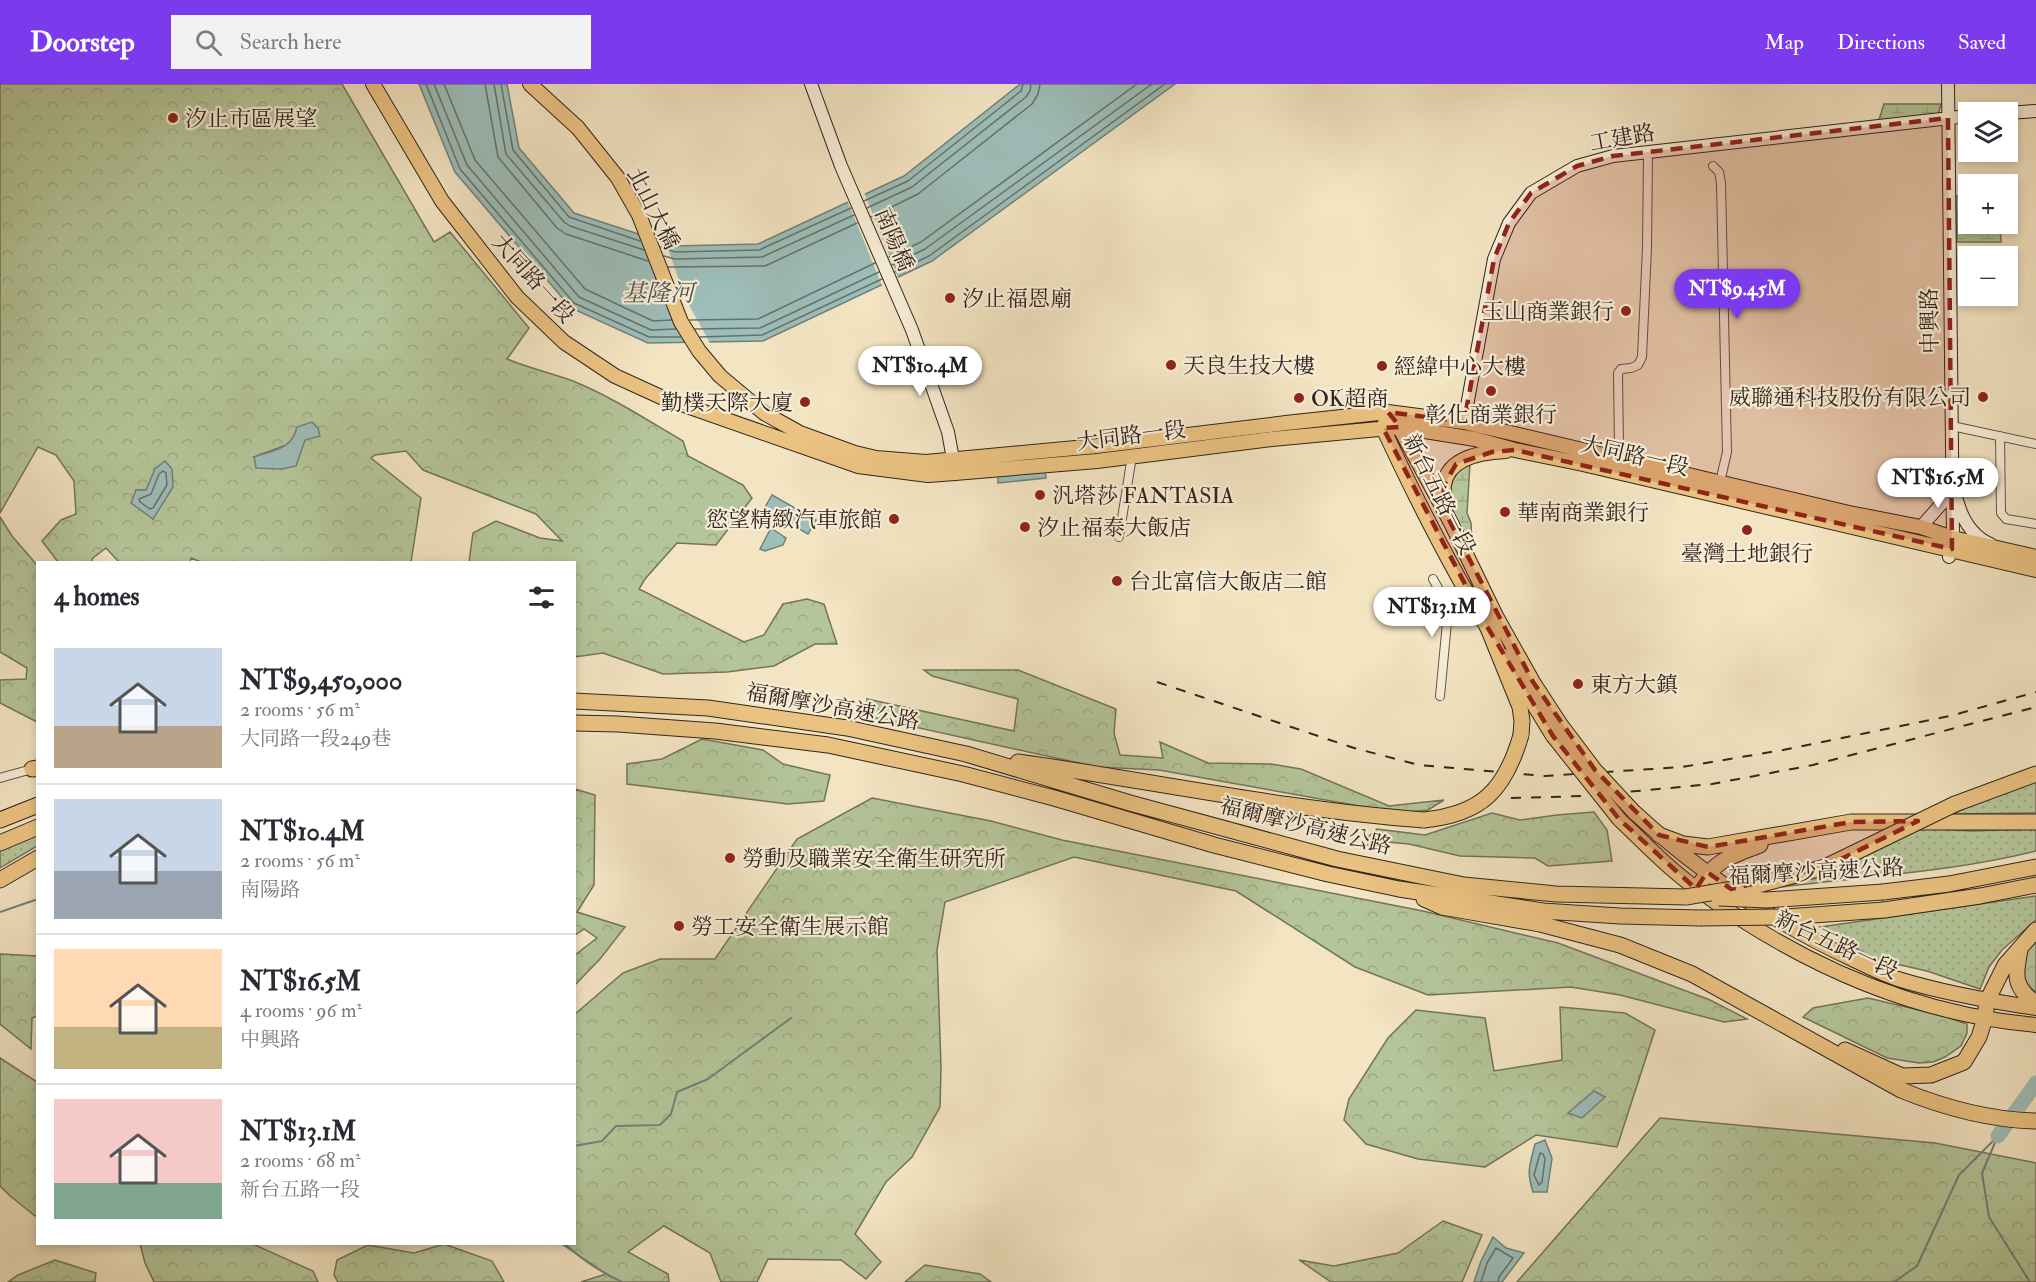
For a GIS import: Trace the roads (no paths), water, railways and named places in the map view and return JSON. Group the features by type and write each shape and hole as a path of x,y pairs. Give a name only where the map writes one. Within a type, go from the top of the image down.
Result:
{"highway":[{"path":"966,754 1384,818 1424,820 1448,818 1469,810 1487,797 1503,778 1514,759 1521,735 1520,707 1488,628"},
{"name":"福爾摩沙高速公路","path":"576,701 708,708 848,728 966,754 1130,803 1326,856 1464,885 1556,894 1670,896 1691,893 1767,900 1883,892 1949,884 2036,867"},
{"name":"福爾摩沙高速公路","path":"576,723 715,731 828,745 974,777 1214,845 1399,889 1543,911 1700,918 1785,917 1884,910 2036,885"},
{"path":"1691,893 1762,884 1825,867 1955,804 2036,774"},
{"path":"0,820 36,805"},
{"path":"1659,835 1683,844 1708,847 1794,834 1851,822 2036,822"},
{"path":"0,843 36,828"},
{"path":"1691,893 1707,872 1722,860 1794,834"},
{"path":"0,880 36,859"},
{"path":"1399,889 1442,907 1539,924 1620,945 1692,974 1901,1090 1931,1102 1983,1116 2036,1121"},
{"path":"1724,991 1743,998 1902,1076 1931,1075 1964,1062 1972,1052 1985,1018 1987,1001 2005,965 2036,930"},
{"path":"2020,947 2016,970 2017,982 2025,995 2036,1003"}],"main road":[{"name":"大同路一段","path":"373,84 442,201 457,222 517,297 584,357 615,376 661,397 858,466 928,475 1400,427 1475,439 1515,450 1720,482 1848,520 2036,570"},
{"name":"北山大橋","path":"530,84 578,128 601,155 623,187 639,214 653,245 681,322 699,351 720,376 742,396 764,413 800,433"},
{"name":"大同路一段","path":"800,433 855,453 876,458 926,462 1097,446 1388,412 1464,422 1602,462 1848,520 1921,527 1952,548 2000,549 2036,557"},
{"name":"新台五路一段","path":"1388,412 1400,427 1444,510 1496,616 1557,731 1659,835 1707,872 1773,916 1821,944 1898,979 1987,1001 2036,1008"},
{"name":"新台五路一段","path":"1388,412 1383,428 1441,543 1488,628 1619,819 1691,893 1812,961 1890,993 1985,1018 2034,1025"},
{"path":"1444,510 1444,485 1449,470 1456,464 1492,452 1515,450"}],"street":[{"name":"南陽橋","path":"811,84 841,166 912,330 948,432 953,459"},
{"name":"中興路","path":"1948,84 1952,548"},
{"path":"2018,112 2036,111"},
{"name":"工建路","path":"1464,422 1494,259 1509,223 1531,194 1547,183 1577,166 1613,156 1958,117"},
{"path":"1619,449 1618,373 1621,369 1631,369 1638,365 1642,357 1648,155"},
{"path":"1713,166 1719,172 1721,183 1726,393 1727,452 1720,482"},
{"path":"1952,426 2036,444"},
{"path":"2000,436 2001,513 2006,519 2036,524"},
{"path":"1119,537 1132,456"},
{"path":"953,459 955,473"},
{"path":"1921,527 1943,502 1952,479"},
{"path":"1952,479 1960,512 1969,528 1982,541 2000,549"},
{"path":"1433,579 1448,612 1440,696"},
{"path":"0,778 35,769"}],"water":[{"name":"基隆河","path":"419,84 507,84 519,148 574,213 675,246 758,244 904,176 1020,84 1175,84 932,261 763,341 648,343 571,308 455,172"},
{"path":"312,422 318,428 320,436 305,440 296,466 281,469 256,468 254,457 286,445 297,427"},
{"path":"165,461 172,469 173,487 153,519 131,503 136,490 146,490 155,469"},
{"path":"1045,468 1046,478 998,483 998,472"},
{"path":"772,495 816,520 808,534 764,509"},
{"path":"771,528 786,538 783,545 765,551 760,549"},
{"path":"1594,1091 1605,1097 1582,1118 1568,1113"},
{"path":"1545,1140 1552,1158 1547,1192 1533,1192 1529,1173 1530,1163 1535,1144"},
{"path":"1493,1237 1506,1248 1524,1253 1502,1282 1474,1282 1481,1261"}],"waterway":[{"path":"0,912 36,900"},
{"path":"576,1146 602,1141 616,1126 660,1125 671,1114 677,1092 708,1079 791,1018"},
{"path":"1998,1136 2036,1083"},
{"path":"1894,1282 1917,1266 1959,1175 1998,1136"},
{"path":"1997,1138 1982,1173 1989,1217 2030,1282"},
{"path":"566,1245 592,1265 622,1282"}],"railway":[{"path":"1157,682 1354,748 1419,765 1545,776 1682,767 1783,750 1950,716 2036,692"},
{"path":"1511,798 1584,796 1712,784 1813,765 2036,707"}],"place":[{"name":"汐止市區展望","path":"173,118"},
{"name":"汐止福恩廟","path":"950,298"},
{"name":"玉山商業銀行","path":"1626,311"},
{"name":"天良生技大樓","path":"1171,365"},
{"name":"經緯中心大樓","path":"1382,366"},
{"name":"彰化商業銀行","path":"1491,391"},
{"name":"威聯通科技股份有限公司","path":"1983,397"},
{"name":"OK超商","path":"1299,398"},
{"name":"勤樸天際大廈","path":"805,402"},
{"name":"汎塔莎 FANTASIA","path":"1040,495"},
{"name":"華南商業銀行","path":"1505,512"},
{"name":"慾望精緻汽車旅館","path":"894,519"},
{"name":"汐止福泰大飯店","path":"1025,527"},
{"name":"臺灣土地銀行","path":"1747,530"},
{"name":"台北富信大飯店二館","path":"1117,581"},
{"name":"東方大鎮","path":"1578,684"},
{"name":"勞動及職業安全衛生研究所","path":"730,858"},
{"name":"勞工安全衛生展示館","path":"679,926"}]}
